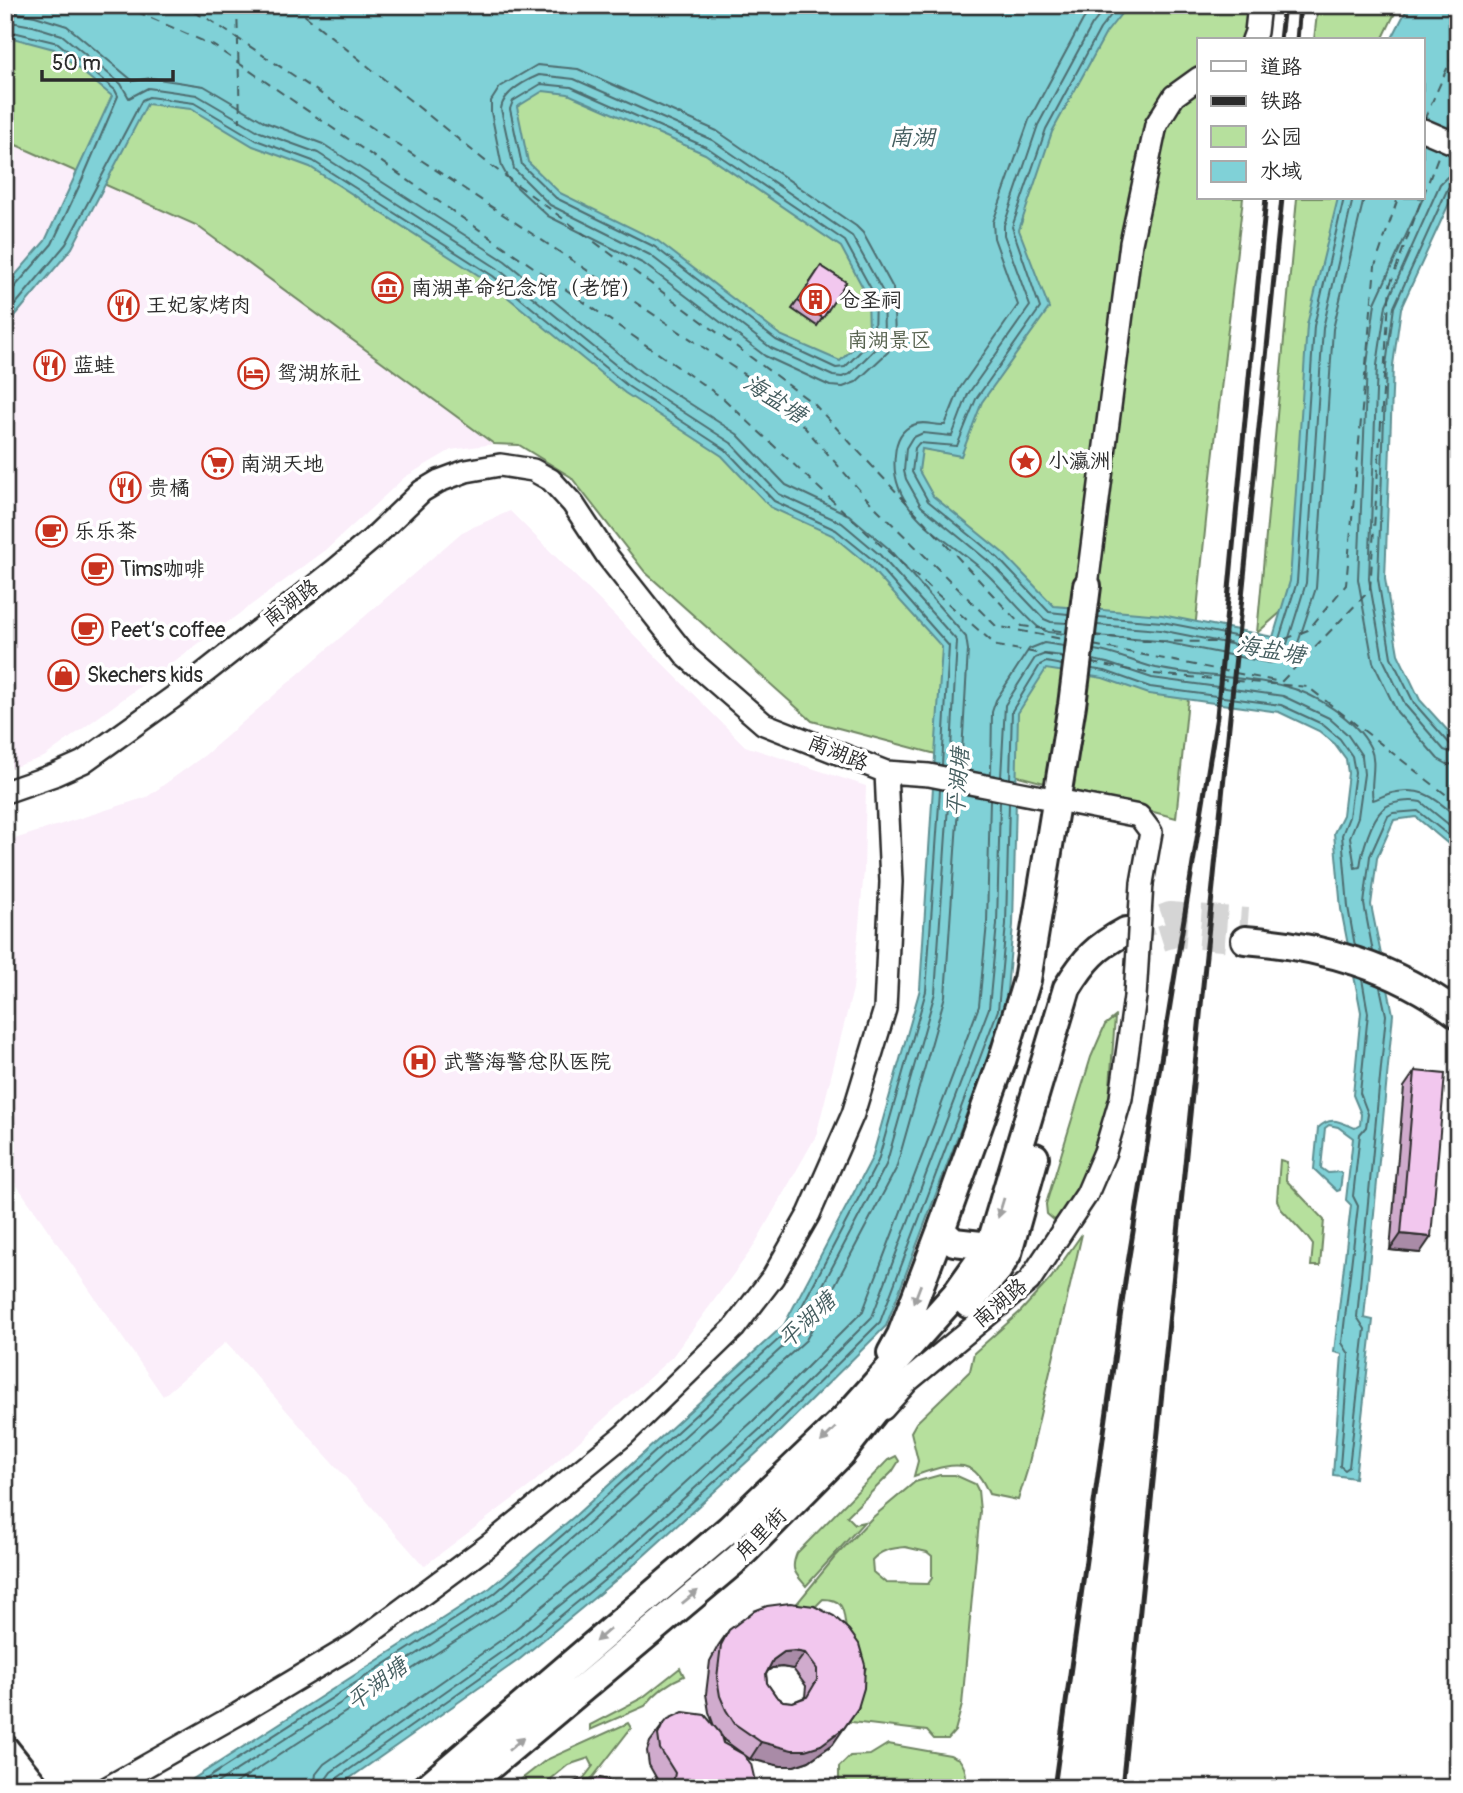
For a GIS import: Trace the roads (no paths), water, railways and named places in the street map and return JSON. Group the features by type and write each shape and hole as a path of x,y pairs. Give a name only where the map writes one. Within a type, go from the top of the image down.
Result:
{"main road":[{"path":"874,1385 901,1335 941,1230 1002,1061 1027,980 1072,705 1087,586"},
{"path":"1458,997 1436,981 1350,943 1316,933 1246,930 1359,962 1399,978 1458,1014"},
{"path":"874,1385 955,1294 1003,1246 1077,1004 1102,964 1125,940"},
{"path":"941,1230 954,1242 1003,1246"},
{"name":"甪里街","path":"464,1788 738,1558 841,1454 907,1369 998,1270 1003,1246"},
{"name":"甪里街","path":"426,1788 729,1529 845,1418 874,1385"},
{"path":"5,1749 36,1788"}],"street":[{"path":"1254,38 1259,5"},
{"path":"1087,586 1132,243 1156,125 1174,96 1197,79"},
{"path":"1424,130 1458,145"},
{"name":"南湖路","path":"5,792 83,762 144,718 335,570 422,491 466,471 500,465 533,470 551,480 573,504 608,557 687,657 764,724 886,772 929,775 1139,816 1151,832 1142,883 1135,997 1121,1098 1105,1152 1087,1194 1029,1281 908,1381 841,1454"},
{"path":"107,1788 357,1643 489,1545 624,1435 734,1328 773,1278 809,1214 853,1114 885,1009 891,882 886,772"},
{"path":"1003,1246 1039,1266"}],"water":[{"path":"5,5 1128,5 1106,33 1052,132 1019,230 1049,308 982,402 961,456 922,449 919,471 933,496 1003,553 1054,606 1162,615 1273,637 1290,581 1307,325 1338,200 1424,200 1424,38 1392,38 1409,5 1458,5 1458,184 1401,308 1393,365 1385,579 1398,654 1420,700 1458,742 1458,852 1416,817 1394,820 1377,858 1371,905 1393,1014 1364,1318 1373,1320 1355,1478 1333,1475 1342,1354 1334,1352 1351,1205 1346,1200 1353,1138 1338,1127 1329,1125 1325,1128 1321,1168 1328,1173 1340,1172 1340,1190 1337,1191 1314,1169 1318,1128 1331,1121 1355,1128 1360,1125 1361,1114 1353,1095 1361,1012 1341,909 1334,833 1343,815 1348,773 1346,759 1335,744 1319,731 1279,712 1149,694 1103,678 1046,669 1018,713 1013,925 1005,1012 886,1326 771,1440 628,1570 520,1659 336,1788 179,1788 490,1588 576,1515 784,1325 872,1158 920,989 942,647 868,565 832,535 770,507 722,456 625,393 489,282 310,167 253,146 191,109 147,104 72,248 5,328 5,287 45,241 112,96 54,49 5,36","holes":["543,91 568,94 705,154 841,247 868,297 869,333 840,361 780,335 658,241 560,193 528,162 517,107"]}],"tunnel":[{"path":"1126,931 1170,915 1248,921"},
{"path":"1124,950 1174,934 1245,940"}],"tram line":[{"path":"5,1776 15,1788"}],"railway":[{"path":"1280,38 1284,5"},
{"path":"1297,38 1300,5"},
{"path":"1054,1788 1126,1275 1217,716 1266,200"},
{"path":"1122,1788 1282,200"}],"place":[{"name":"南湖革命纪念馆（老馆）","path":"388,288"},
{"name":"仓圣祠","path":"816,300"},
{"name":"王妃家烤肉","path":"123,305"},
{"name":"蓝蛙","path":"50,365"},
{"name":"鸳湖旅社","path":"254,373"},
{"name":"小瀛洲","path":"1025,461"},
{"name":"南湖天地","path":"217,464"},
{"name":"贵橘","path":"125,488"},
{"name":"乐乐茶","path":"51,531"},
{"name":"Tims咖啡","path":"97,569"},
{"name":"Peet’s coffee","path":"87,630"},
{"name":"Skechers kids","path":"64,675"},
{"name":"武警海警总队医院","path":"420,1062"}],"water label":[{"name":"南湖","path":"912,137"},
{"name":"海盐塘","path":"775,399"},
{"name":"海盐塘","path":"1271,650"},
{"name":"平湖塘","path":"958,782"},
{"name":"平湖塘","path":"807,1320"},
{"name":"平湖塘","path":"377,1684"}],"park label":[{"name":"南湖景区","path":"889,340"}]}
